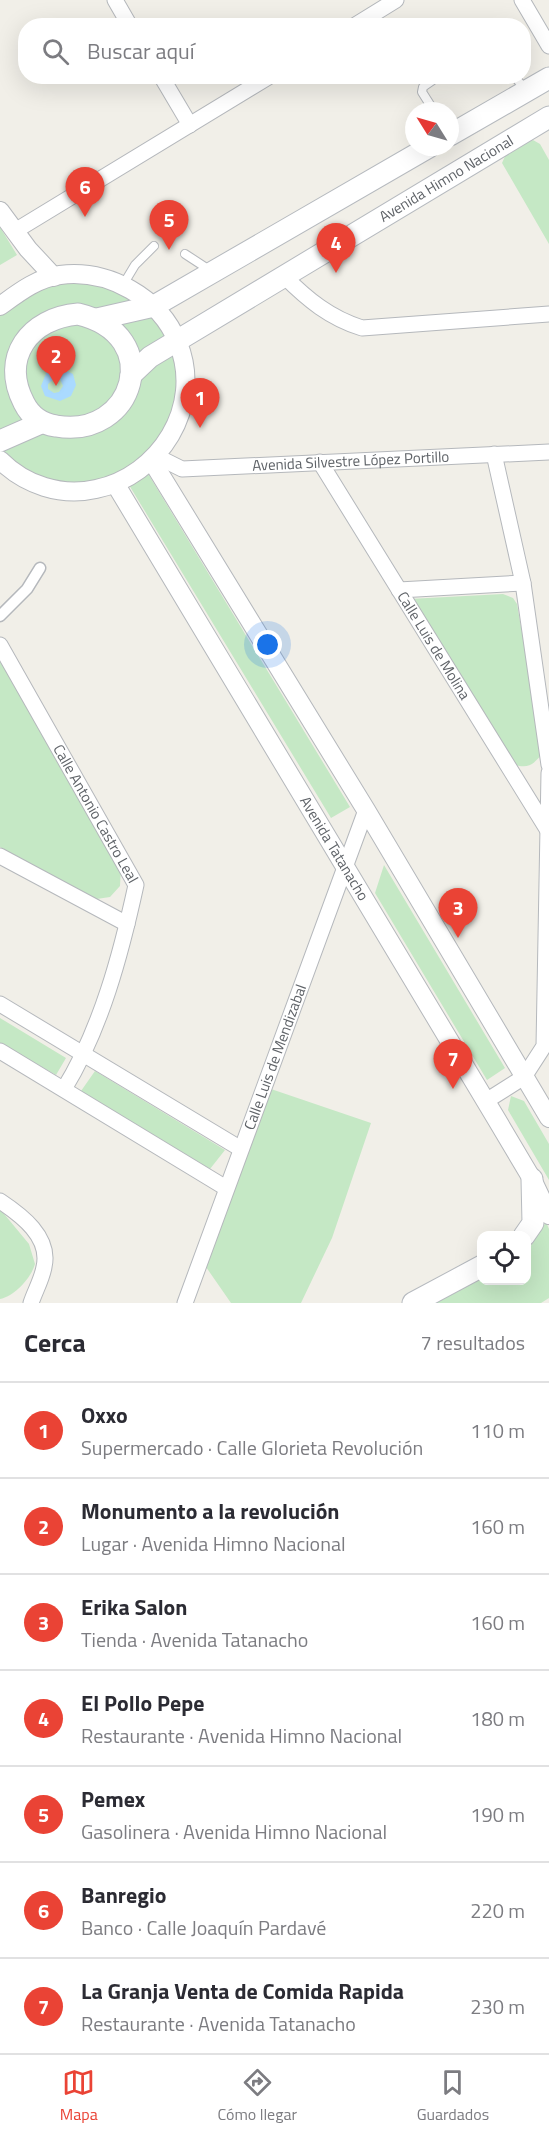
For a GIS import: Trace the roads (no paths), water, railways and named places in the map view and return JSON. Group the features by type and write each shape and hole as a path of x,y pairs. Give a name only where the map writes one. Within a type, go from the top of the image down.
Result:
{"main road":[{"path":"531,82 549,78"},
{"path":"459,128 520,84"},
{"name":"Avenida Himno Nacional","path":"131,375 150,357 549,117"},
{"path":"97,318 113,329 126,344 132,362 127,391 101,422 72,429 41,423 27,409 18,391 15,372 19,353 28,336 42,324 69,315 97,318 154,306 413,156"},
{"path":"0,389 15,372"},
{"path":"0,441 41,423"},
{"path":"528,1231 534,1223 532,1179"},
{"path":"413,1303 477,1269"}],"street":[{"path":"115,0 125,18"},
{"path":"367,18 396,0"},
{"path":"522,0 549,46"},
{"path":"165,84 190,125"},
{"path":"15,231 257,84"},
{"path":"0,211 54,277"},
{"path":"0,306 27,286 54,277 94,275 123,285 154,306 178,340 184,368 183,405 170,438 154,458 116,485 81,493 45,489 12,473 0,460"},
{"path":"284,276 311,303 343,322 362,327 549,314"},
{"name":"Avenida Silvestre López Portillo","path":"154,458 182,469 549,452"},
{"path":"494,454 523,583 549,765"},
{"path":"154,458 549,1118"},
{"name":"Calle Luis de Molina","path":"320,462 547,829"},
{"name":"Avenida Tatanacho","path":"116,485 486,1101 532,1179 549,1215"},
{"path":"0,616 27,589 40,568"},
{"path":"399,590 523,583"},
{"name":"Calle Antonio Castro Leal","path":"0,645 136,885 127,924 85,1055 64,1089"},
{"path":"486,1101 524,1077 544,1046 549,773"},
{"name":"Calle Luis de Mendizabal","path":"185,1303 344,864 366,810"},
{"path":"0,856 127,924"},
{"path":"0,1004 241,1149"},
{"path":"0,1052 226,1188"},
{"path":"0,1201 24,1217 38,1234 45,1265 32,1303 22,1303"}],"lane":[{"path":"428,84 423,87 422,92 428,102"},
{"path":"123,285 135,265 154,246"},
{"path":"185,254 213,272"}],"water":[{"path":"57,366 73,374 76,385 71,396 60,401 45,396 41,386 47,371","holes":["55,378 60,379 63,386 59,392 54,393 48,389 48,384"]}],"place":[{"name":"Banregio","path":"85,217"},
{"name":"Pemex","path":"169,250"},
{"name":"El Pollo Pepe","path":"336,273"},
{"name":"Monumento a la revolución","path":"56,386"},
{"name":"Oxxo","path":"200,428"},
{"name":"Erika Salon","path":"458,938"},
{"name":"La Granja Venta de Comida Rapida","path":"453,1089"}]}
